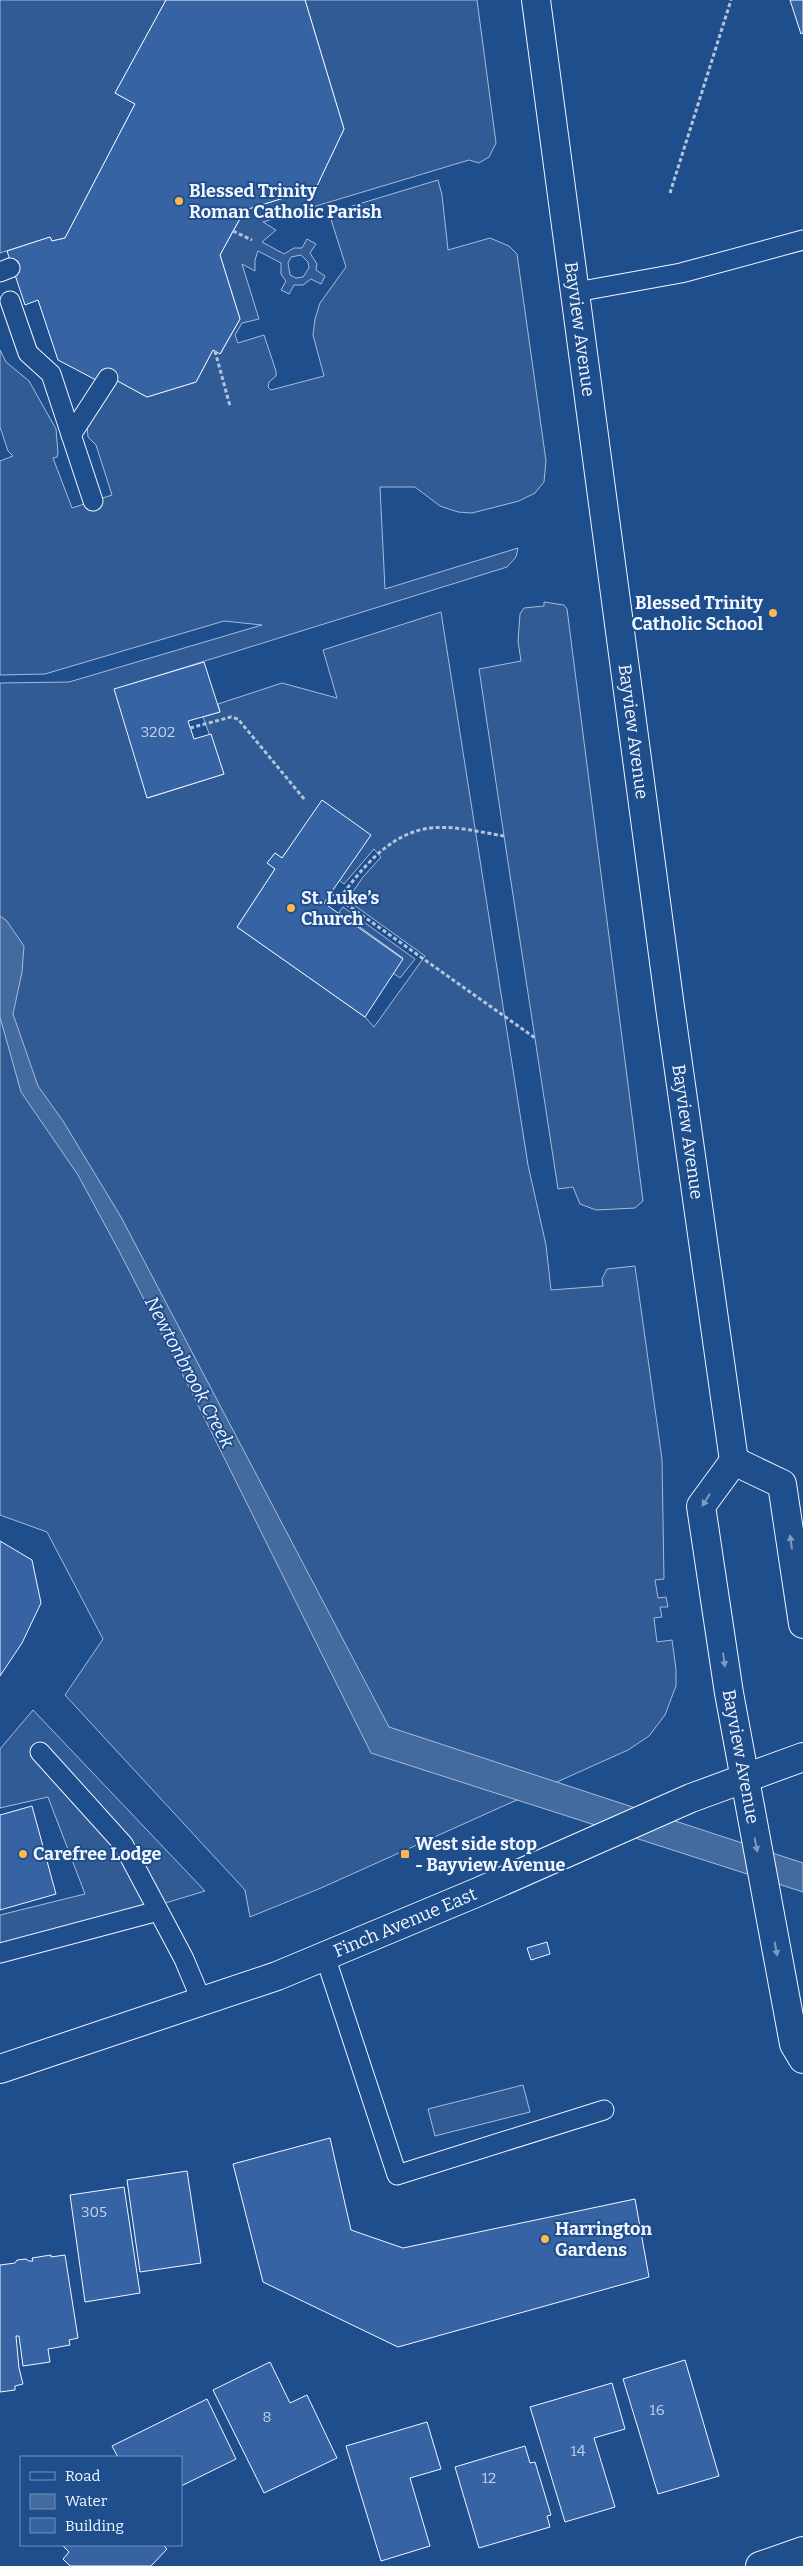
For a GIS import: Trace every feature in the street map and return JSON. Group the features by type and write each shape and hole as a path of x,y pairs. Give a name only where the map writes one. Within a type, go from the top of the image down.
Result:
{"main road":[{"name":"Bayview Avenue","path":"536,0 668,997 734,1461 701,1506 744,1780 794,2044 803,2059"},
{"path":"734,1461 782,1484 803,1624"},
{"name":"Finch Avenue East","path":"0,2069 202,2002 325,1956 478,1892 691,1798 803,1757"},
{"path":"760,2566 803,2551"}],"lane":[{"path":"576,292 681,272 803,240"},
{"path":"10,301 28,353 51,374 93,501"},
{"path":"71,435 108,378"},
{"path":"40,1752 123,1844 184,1959 202,2002"},
{"path":"0,1953 158,1911"},
{"path":"325,1956 397,2176 604,2110"}],"path":[{"path":"670,193 731,0"},
{"path":"233,231 252,240"},
{"path":"216,351 230,406"},
{"path":"190,728 231,716 238,719 305,800"},
{"path":"340,899 372,860 388,846 424,829 444,828 504,836"},
{"path":"331,893 535,1038"}],"shaded area":[{"path":"0,0 166,0 115,93 135,104 65,238 52,241 50,237 0,253"},
{"path":"305,0 477,0 496,143 489,157 479,163 469,160 263,222 276,230 262,242 284,254 294,248 302,248 307,239 316,244 310,253 317,264 316,270 325,276 321,284 311,279 303,285 294,285 289,294 281,290 286,281 281,274 281,263 258,251 255,260 255,271 242,264 259,319 242,323 235,335 238,343 264,335 276,371 276,376 269,382 268,387 271,390 324,376 313,335 315,319 320,303 346,267 329,213 438,180 442,195 448,250 490,238 509,246 517,254 546,461 544,482 535,493 519,501 472,513 458,512 440,506 415,487 380,487 385,589 518,548 516,557 507,567 115,689 148,798 224,774 203,717 220,712 218,704 282,683 337,698 323,650 441,612 528,1165 546,1245 551,1290 603,1286 602,1279 607,1269 635,1266 662,1459 664,1579 655,1580 658,1598 666,1597 668,1607 660,1607 662,1617 654,1618 657,1642 672,1640 676,1686 665,1715 649,1736 628,1750 321,1888 250,1917 245,1890 65,1695 103,1639 47,1532 0,1515 0,683 69,682 262,625 224,621 45,674 0,675 0,461 13,456 8,451 0,427 0,350 6,362 29,381 56,429 58,453 57,457 53,458 72,508 112,495 96,445 88,437 87,425 116,380 147,397 196,382 213,350 221,353 240,319 220,255 245,210 316,188 344,129","holes":["301,255 308,262 309,268 303,277 296,278 290,275 288,263 291,257","322,801 339,880 344,884 374,849 381,857 363,877 347,900 425,956 374,1027 365,1017 237,927 275,869 268,863 275,853 282,858"]},
{"path":"544,602 564,605 567,609 643,1201 635,1208 596,1210 580,1204 573,1187 558,1189 504,836 479,669 521,661 518,641 520,614 524,608 544,606"},
{"path":"343,907 415,959 400,978 393,973 403,958 339,912"},
{"path":"33,1710 205,1891 0,1953 0,1915 85,1894 48,1797 0,1808 0,1749"},
{"path":"523,2085 530,2112 435,2136 428,2109"}],"water":[{"name":"Newtonbrook Creek","path":"0,916 6,920 24,946 22,972 13,1014 38,1086 63,1121 121,1217 389,1727 803,1863 803,1892 371,1753 190,1389 118,1249 78,1175 21,1092 0,1017"}],"building":[{"name":"Blessed Trinity Roman Catholic Parish","path":"166,0 305,0 344,129 316,188 245,210 233,231 220,255 240,319 220,354 213,350 196,382 147,397 101,372 96,380 58,360 38,300 25,305 7,251 50,237 52,241 65,238 135,104 115,93"},
{"path":"790,0 803,0 803,33 801,34"},
{"path":"204,662 220,712 188,721 194,739 211,734 224,774 147,798 114,689"},
{"name":"St. Luke’s Church","path":"322,800 371,835 324,903 403,959 365,1017 237,927 275,869 267,863 275,853 282,858"},
{"path":"0,1541 32,1560 41,1603 22,1643 0,1676"},
{"name":"Carefree Lodge","path":"32,1806 56,1894 0,1910 0,1815"},
{"path":"547,1942 550,1954 531,1960 527,1948"},
{"name":"Harrington Gardens","path":"330,2138 351,2230 403,2248 635,2199 649,2277 398,2347 263,2282 233,2164"},
{"path":"187,2171 201,2263 140,2272 127,2180"},
{"path":"124,2187 140,2293 85,2302 70,2195"},
{"path":"51,2255 51,2257 65,2255 78,2338 69,2340 70,2345 48,2349 50,2362 23,2366 19,2336 16,2336 19,2368 23,2384 15,2386 15,2390 0,2392 0,2265 15,2263 17,2260 26,2259 33,2261 32,2258"},
{"path":"685,2360 719,2476 658,2494 623,2379"},
{"path":"270,2362 290,2403 307,2395 337,2458 264,2493 213,2390"},
{"path":"612,2383 625,2429 594,2438 615,2507 565,2522 530,2407"},
{"path":"207,2399 236,2459 182,2486 182,2456 117,2456 112,2446"},
{"path":"427,2422 441,2469 410,2478 430,2546 381,2561 346,2446"},
{"path":"525,2446 530,2463 535,2462 551,2515 547,2516 550,2527 479,2548 455,2467"},
{"path":"63,2546 164,2546 167,2549 151,2566 70,2566 63,2559 69,2552"}],"place":[{"name":"Blessed Trinity Roman Catholic Parish","path":"179,201"},
{"name":"Blessed Trinity Catholic School","path":"773,613"},
{"name":"St. Luke’s Church","path":"291,908"},
{"name":"Carefree Lodge","path":"23,1854"},
{"name":"West side stop - Bayview Avenue","path":"405,1854"},
{"name":"Harrington Gardens","path":"545,2239"}]}
